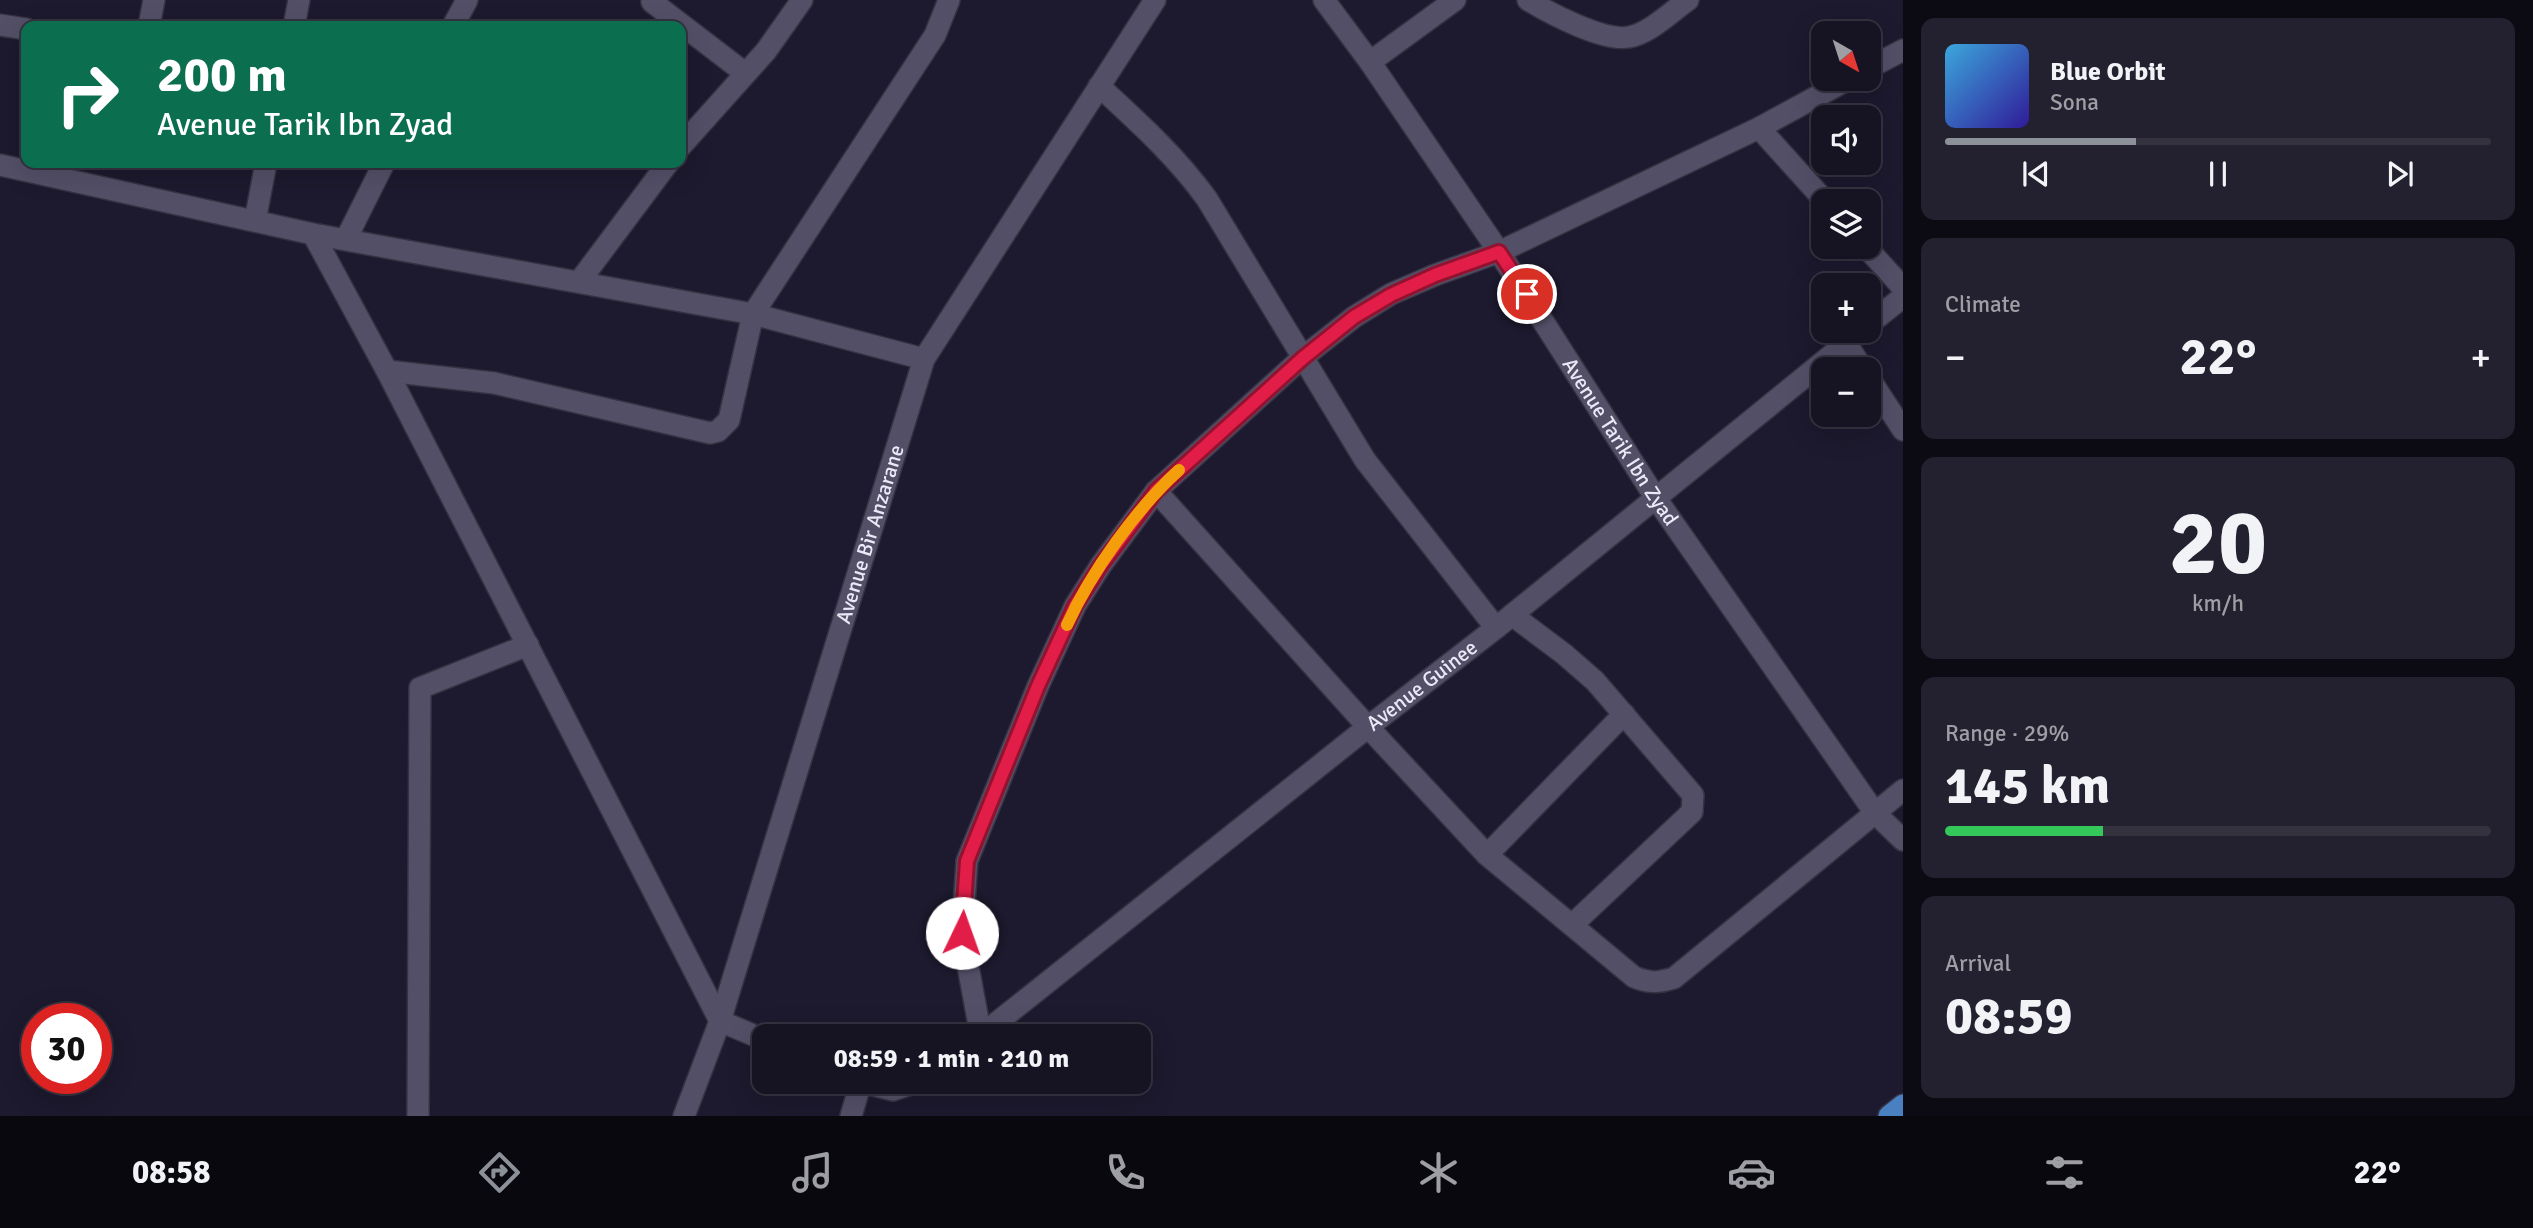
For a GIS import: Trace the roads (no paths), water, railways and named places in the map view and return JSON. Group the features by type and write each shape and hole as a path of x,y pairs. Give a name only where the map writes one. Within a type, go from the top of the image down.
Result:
{"main road":[{"path":"1889,1116 1903,1105"}],"street":[{"path":"150,21 154,0"},
{"path":"295,21 299,0"},
{"path":"456,21 467,0"},
{"path":"686,140 766,51 803,0"},
{"path":"387,371 494,383 710,433 718,431 729,419 753,314 928,46 949,0"},
{"name":"Avenue Bir Anzarane","path":"684,1116 720,1021 924,359 1155,0"},
{"name":"Avenue Tarik Ibn Zyad","path":"1324,0 1370,62 1499,252 1655,497 1875,813 1903,840"},
{"path":"1370,62 1455,0"},
{"path":"1528,0 1562,9 1611,36 1629,37 1642,33 1688,0"},
{"path":"652,1 678,21"},
{"path":"0,25 21,28"},
{"path":"686,27 745,73"},
{"path":"1881,62 1903,50"},
{"path":"1099,86 1159,141 1207,199 1365,460 1504,621 1564,654 1595,681 1689,790 1694,804 1692,812 1572,925"},
{"path":"979,1024 962,933 967,861 1038,686 1075,606 1101,565 1156,491 1303,358 1354,317 1391,295 1435,275 1499,252 1759,128 1827,91"},
{"path":"1759,128 1814,189"},
{"path":"0,166 313,234 753,314 924,359"},
{"path":"255,221 265,168"},
{"path":"346,239 382,168"},
{"path":"579,282 664,168"},
{"path":"313,234 387,371 720,1021 752,1035"},
{"path":"1877,259 1903,288"},
{"path":"1881,314 1903,296"},
{"name":"Avenue Guinee","path":"996,1024 1367,727 1504,621 1846,343"},
{"path":"1881,397 1903,430"},
{"path":"1156,491 1367,727 1487,855 1634,977 1660,983 1674,978 1903,790"},
{"path":"418,1116 420,688 528,645"},
{"path":"1487,855 1624,714"},
{"path":"850,1116 857,1094"}]}
